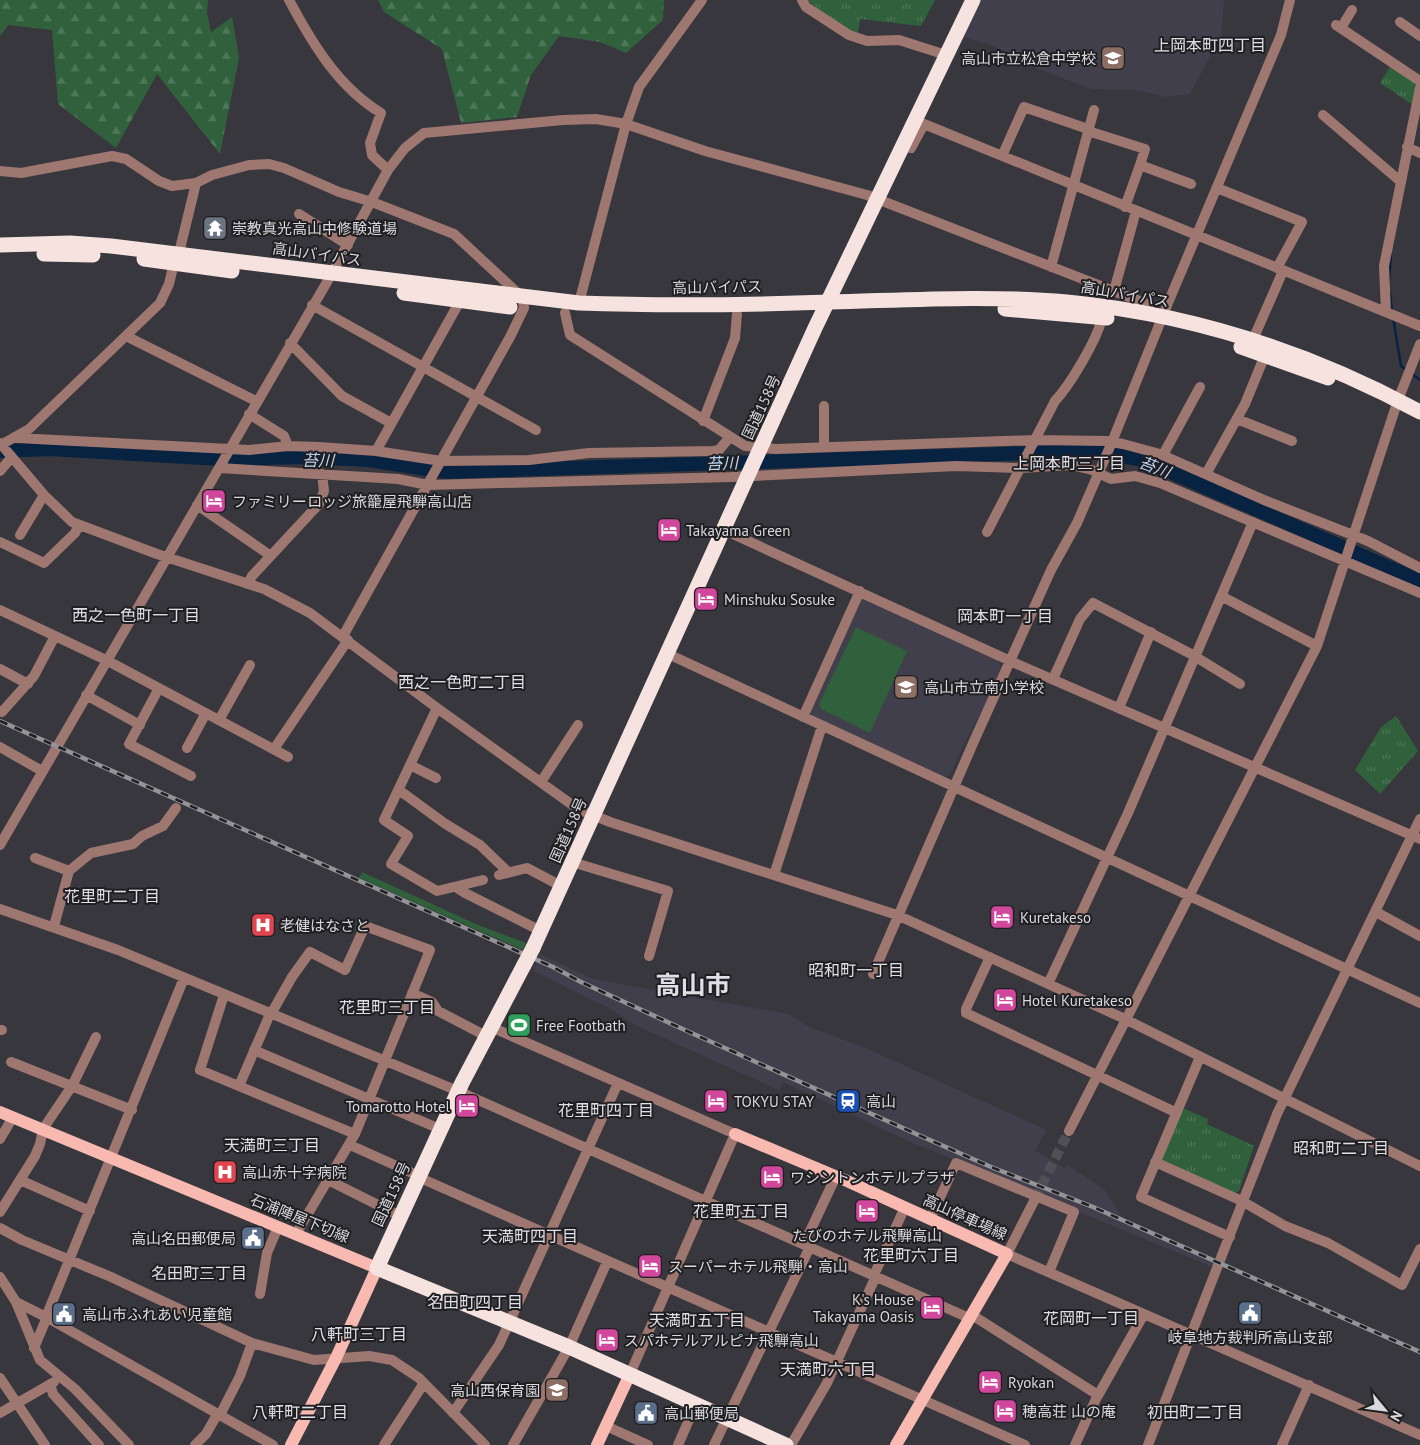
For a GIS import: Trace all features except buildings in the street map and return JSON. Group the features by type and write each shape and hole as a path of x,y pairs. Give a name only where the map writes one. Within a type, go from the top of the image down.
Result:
{"highway":[{"name":"国道158号","path":"377,1268 458,1091 541,931 825,307 973,0"},
{"name":"高山バイパス","path":"0,245 70,243 524,303 565,312 654,316 737,314 964,297 1069,302 1157,319 1269,345 1336,370 1397,403 1420,421"},
{"name":"高山バイパス","path":"0,256 82,254 177,258"},
{"name":"高山バイパス","path":"329,278 460,301 654,306 956,307 1059,312 1102,318 1157,319 1265,355 1420,412"},
{"path":"377,1268 569,1347 786,1445"}],"main road":[{"name":"石浦陣屋下切線","path":"0,1112 377,1268"},
{"name":"高山停車場線","path":"735,1134 836,1176 1007,1254 896,1445"},
{"path":"291,1445 336,1358 377,1268"},
{"path":"597,1445 630,1374"}],"street":[{"path":"289,0 328,64 345,86 381,113 370,142 372,155 388,170"},
{"path":"579,304 626,124 639,87 702,0"},
{"path":"802,0 806,7 849,35 867,41 899,40 946,55"},
{"path":"873,974 953,786 1051,570 1077,523 1112,444 1157,319 1217,188 1281,35 1290,0"},
{"path":"1352,10 1338,26 1420,81"},
{"path":"1400,22 1420,36"},
{"path":"1391,314 1384,266 1400,181 1413,150 1420,88"},
{"path":"1002,156 1024,107 1145,149 1125,207"},
{"path":"1051,267 1094,110"},
{"path":"1323,116 1400,181"},
{"path":"0,843 230,450 348,245 388,170 405,148 424,133 563,120 596,119 626,124 705,150 867,196 1147,304 1157,319"},
{"path":"902,145 912,148 924,124 1420,326"},
{"path":"0,171 21,173 112,156 126,159 159,181 172,186 196,183 212,175 250,165 269,164 454,234 524,303 477,397 345,638 274,749"},
{"path":"1140,164 1191,184"},
{"path":"196,183 177,258 163,299 46,414 17,438 1,444 66,518 79,525 166,557 248,584 310,613 437,708 578,809 593,816 897,915 1125,1019 1284,1100 1420,1166"},
{"path":"1217,188 1302,222 1280,269 1255,335"},
{"path":"1114,291 1136,211"},
{"path":"299,214 348,245"},
{"path":"376,451 460,301"},
{"path":"312,305 536,430"},
{"path":"565,312 570,335 729,438 745,446 760,450 935,442 999,443 1035,441 1112,444 1163,455 1353,539 1368,541 1420,568"},
{"path":"703,421 735,338 737,314"},
{"path":"987,532 1055,402 1075,372 1102,318"},
{"path":"126,336 256,402"},
{"path":"290,343 342,396 391,424"},
{"path":"1069,1131 1317,646 1397,403 1420,344"},
{"path":"1206,474 1237,419 1265,355"},
{"path":"1163,455 1200,387"},
{"path":"824,406 824,447"},
{"path":"249,414 284,436 288,446"},
{"path":"1237,419 1292,441"},
{"path":"17,438 230,450 288,446 376,451 440,463 530,460 589,453 713,451 719,450 729,438"},
{"path":"0,471 4,463 11,457"},
{"path":"220,467 398,479 429,484 956,466 1071,465 1099,471 1111,479 1135,476 1145,478 1380,575 1420,594"},
{"path":"248,584 252,576 319,504 324,491 322,474"},
{"path":"20,535 44,495"},
{"path":"197,505 271,556"},
{"path":"1048,984 1108,858 1253,522"},
{"path":"0,542 44,563 75,533 79,525"},
{"path":"724,530 1010,661 1256,766 1416,837"},
{"path":"803,717 860,591"},
{"path":"1221,596 1317,646"},
{"path":"1053,679 1080,620 1093,603 1151,632 1240,684"},
{"path":"0,610 106,660 288,757"},
{"path":"1118,708 1151,632"},
{"path":"0,711 2,712 34,676 55,636"},
{"path":"666,654 1420,1003"},
{"path":"220,720 250,665"},
{"path":"0,669 28,684"},
{"path":"159,688 130,744 191,776"},
{"path":"86,695 140,724"},
{"path":"437,708 384,820 408,836 391,864 437,891 483,880"},
{"path":"187,748 206,713"},
{"path":"541,782 578,724"},
{"path":"774,875 822,726"},
{"path":"0,748 42,771"},
{"path":"410,765 436,778"},
{"path":"399,790 444,823 480,844 503,874 527,868 562,886"},
{"path":"54,926 69,871 91,853 133,844 142,836 163,826 176,808"},
{"path":"1148,1445 1242,1202 1284,1100 1376,912 1416,837 1420,819"},
{"path":"35,858 69,871"},
{"path":"572,862 668,891 649,956"},
{"path":"456,886 465,893 541,931"},
{"path":"0,908 54,926 458,1091 971,1316 1098,1395"},
{"path":"1376,912 1420,936"},
{"path":"239,1086 270,1014 292,976 310,952 345,970 365,926 430,950 350,1145 296,1234"},
{"path":"990,957 966,1008 966,1013 1175,1112"},
{"path":"34,1348 184,978"},
{"path":"412,993 432,1002 438,1011 618,1083 735,1134 704,1200 630,1374"},
{"path":"224,995 200,1070 355,1134"},
{"path":"0,1212 40,1144 43,1129 72,1086 96,1037"},
{"path":"254,1050 440,1129"},
{"path":"1200,1057 1175,1112 1141,1197 1230,1236"},
{"path":"11,1062 132,1110"},
{"path":"454,1413 499,1344 618,1083"},
{"path":"0,1139 13,1117"},
{"path":"350,1145 549,1236 1025,1445"},
{"path":"930,1219 956,1162 1074,1212 1049,1272"},
{"path":"1155,1162 1242,1202 1285,1226 1328,1243 1402,1285 1420,1249"},
{"path":"714,1445 769,1332 836,1176"},
{"path":"20,1180 90,1211"},
{"path":"328,1180 400,1216"},
{"path":"1034,1199 1007,1254 1420,1435"},
{"path":"791,1445 837,1362 905,1208"},
{"path":"260,1294 267,1253 278,1227"},
{"path":"0,1228 22,1240 71,1259 252,1343 314,1360 382,1357 400,1364 424,1384 485,1445"},
{"path":"512,1445 569,1347 608,1262"},
{"path":"0,1277 16,1302 40,1360 62,1378 129,1445"},
{"path":"16,1302 47,1317 273,1445"},
{"path":"1075,1445 1098,1395 1144,1314"},
{"path":"195,1445 206,1434 219,1414 240,1376 252,1343"},
{"path":"0,1378 45,1445"},
{"path":"0,1413 62,1378"},
{"path":"50,1384 53,1394 99,1445"},
{"path":"384,1445 424,1384"},
{"path":"1282,1445 1308,1385"},
{"path":"678,1445 696,1404"},
{"path":"606,1426 648,1445"}],"shaded area":[{"name":"高山市立松倉中学校","path":"979,0 1224,0 1221,36 1190,94 1166,97 1136,90 1092,89 1038,69 994,46 960,36"},
{"name":"高山市立南小学校","path":"862,598 998,661 1001,668 985,706 967,738 951,773 943,778 809,714"},
{"path":"540,954 593,979 788,1014 813,1029 861,1046 1047,1130 1035,1150 1064,1168 1067,1165 1104,1189 1122,1217 1216,1260 1212,1267 906,1140 783,1082 779,1090 637,1026 609,1008 533,971"}],"green space":[{"path":"0,0 208,0 207,13 211,32 232,17 239,58 220,154 157,74 116,148 58,104 52,30 8,25 0,36"},
{"path":"378,0 664,0 663,20 626,53 600,42 559,36 531,75 517,117 461,123 442,49 384,12"},
{"path":"807,0 935,0 921,26 860,19 858,33 841,28"},
{"path":"1391,65 1413,80 1417,87 1413,105 1380,83"},
{"path":"856,627 907,651 870,733 821,709 819,704"},
{"path":"1396,716 1418,751 1380,794 1355,770 1381,727"},
{"path":"362,872 478,925 526,943 523,950 359,878"},
{"path":"1183,1108 1208,1119 1207,1124 1254,1146 1239,1191 1235,1193 1162,1162 1161,1158"}],"waterway":[{"path":"1389,280 1391,255"},
{"path":"1390,293 1392,312"},
{"path":"1393,317 1401,366 1408,371"},
{"path":"1412,374 1420,380"},
{"name":"苔川","path":"0,451 50,449 220,459 305,457 368,460 446,472 1094,451 1143,460 1420,581"}],"tunnel":[{"path":"1035,1199 1069,1131"}],"railway":[{"path":"0,721 553,967 687,1031 914,1133 991,1167 1093,1207 1420,1352"}],"place":[{"name":"高山市立松倉中学校","path":"1113,58"},
{"name":"崇教真光高山中修験道場","path":"215,228"},
{"name":"ファミリーロッジ旅籠屋飛騨高山店","path":"214,501"},
{"name":"Takayama Green","path":"669,530"},
{"name":"Minshuku Sosuke","path":"706,599"},
{"name":"高山市立南小学校","path":"906,687"},
{"name":"Kuretakeso","path":"1002,917"},
{"name":"老健はなさと","path":"263,925"},
{"name":"Hotel Kuretakeso","path":"1005,1000"},
{"name":"Free Footbath","path":"519,1025"},
{"name":"TOKYU STAY","path":"716,1101"},
{"name":"高山","path":"848,1101"},
{"name":"Tomarotto Hotel","path":"467,1106"},
{"name":"高山赤十字病院","path":"225,1172"},
{"name":"ワシントンホテルプラザ","path":"772,1177"},
{"name":"たびのホテル飛騨高山","path":"867,1211"},
{"name":"高山名田郵便局","path":"253,1238"},
{"name":"スーパーホテル飛騨・高山","path":"650,1266"},
{"name":"K's House Takayama Oasis","path":"932,1308"},
{"name":"岐阜地方裁判所高山支部","path":"1250,1313"},
{"name":"高山市ふれあい児童館","path":"64,1314"},
{"name":"スパホテルアルピナ飛騨高山","path":"607,1340"},
{"name":"Ryokan","path":"990,1382"},
{"name":"高山西保育園","path":"557,1390"},
{"name":"穂高荘 山の庵","path":"1005,1411"},
{"name":"高山郵便局","path":"646,1413"}],"district":[{"name":"上岡本町四丁目","path":"1210,45"},
{"name":"上岡本町三丁目","path":"1069,463"},
{"name":"西之一色町一丁目","path":"136,615"},
{"name":"岡本町一丁目","path":"1005,616"},
{"name":"西之一色町二丁目","path":"462,682"},
{"name":"花里町二丁目","path":"112,896"},
{"name":"昭和町一丁目","path":"856,970"},
{"name":"高山市","path":"693,985"},
{"name":"花里町三丁目","path":"387,1007"},
{"name":"花里町四丁目","path":"606,1110"},
{"name":"天満町三丁目","path":"272,1145"},
{"name":"昭和町二丁目","path":"1341,1148"},
{"name":"花里町五丁目","path":"741,1211"},
{"name":"天満町四丁目","path":"530,1236"},
{"name":"花里町六丁目","path":"911,1255"},
{"name":"名田町三丁目","path":"199,1273"},
{"name":"名田町四丁目","path":"475,1302"},
{"name":"花岡町一丁目","path":"1091,1318"},
{"name":"天満町五丁目","path":"697,1320"},
{"name":"八軒町三丁目","path":"359,1334"},
{"name":"天満町六丁目","path":"828,1369"},
{"name":"八軒町二丁目","path":"300,1412"},
{"name":"初田町二丁目","path":"1195,1412"}]}
